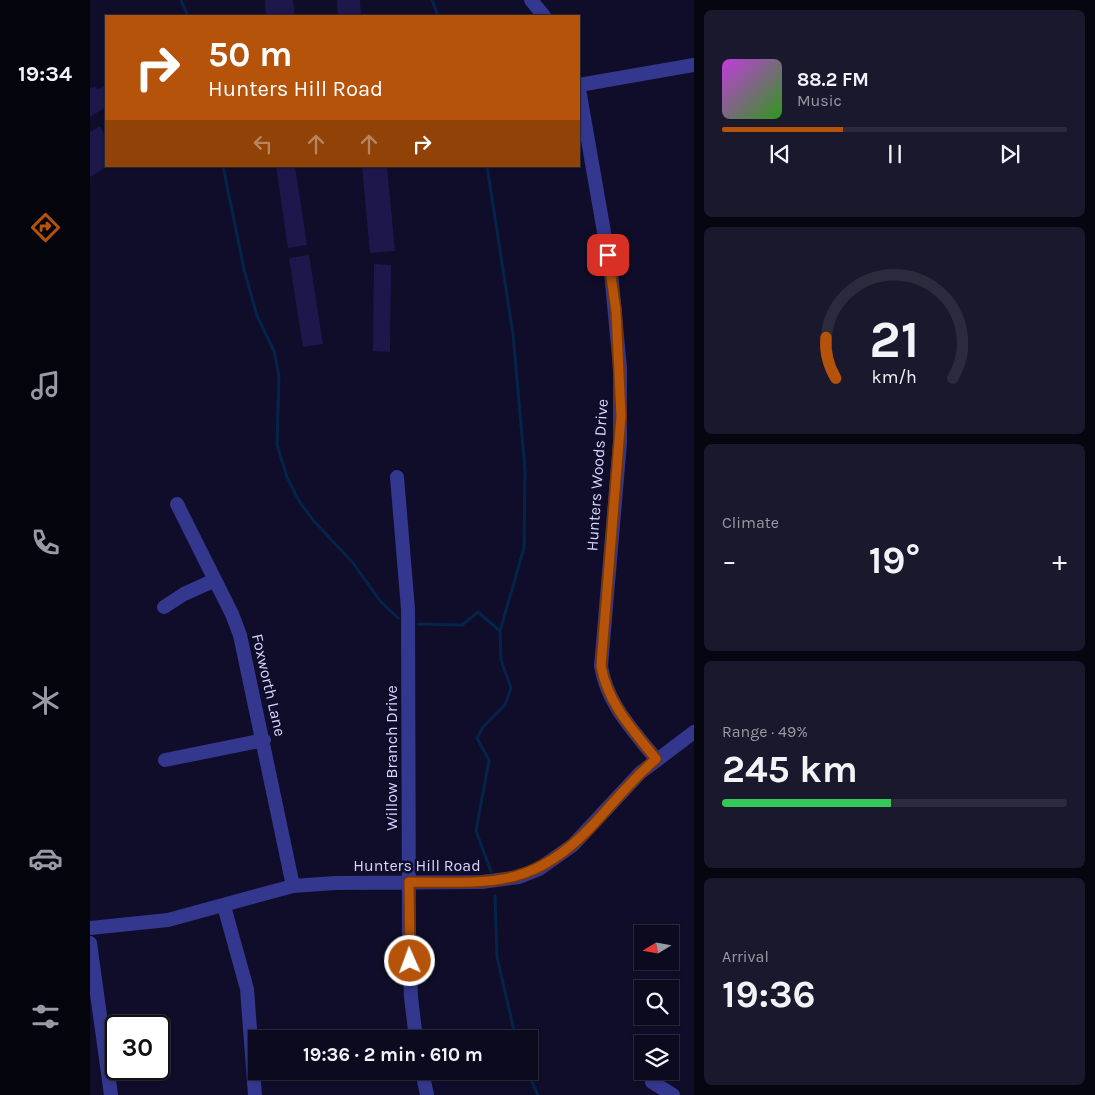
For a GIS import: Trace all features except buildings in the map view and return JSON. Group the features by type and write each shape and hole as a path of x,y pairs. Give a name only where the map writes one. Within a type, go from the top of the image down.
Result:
{"street":[{"path":"531,0 543,15"},
{"path":"580,87 694,65"},
{"name":"Hunters Woods Drive","path":"580,93 611,272 620,368 620,443 601,666 613,703 656,759"},
{"name":"Willow Branch Drive","path":"397,477 408,609 409,882 411,998 415,1030"},
{"name":"Foxworth Lane","path":"177,504 240,635 264,740 293,886"},
{"path":"164,607 184,594 215,580"},
{"name":"Hunters Hill Road","path":"90,928 168,920 293,886 335,883 501,880 519,877 539,869 573,845 640,772 694,732"},
{"path":"165,760 264,740"},
{"path":"224,906 247,989 255,1095"},
{"path":"90,943 111,1095"},
{"path":"424,1080 427,1095"},
{"path":"652,1082 673,1095"}],"waterway":[{"path":"181,0 188,15"},
{"path":"432,0 438,15"},
{"path":"223,167 244,269 257,316 274,351 279,376 277,445 287,477 299,501 313,520 353,563 381,602 398,618"},
{"path":"487,167 513,334 525,470 524,548 500,631 501,660 511,688 505,705 483,727 477,738 489,760 476,831 491,871"},
{"path":"418,624 462,625 478,612 500,631"},
{"path":"495,896 497,957 514,1030"},
{"path":"531,1080 538,1095"}],"route":[{"path":"410,961 409,882 482,882 508,880 529,874 573,845 640,772 656,759 631,730 613,703 601,666 621,416 616,311 608,255"}]}
